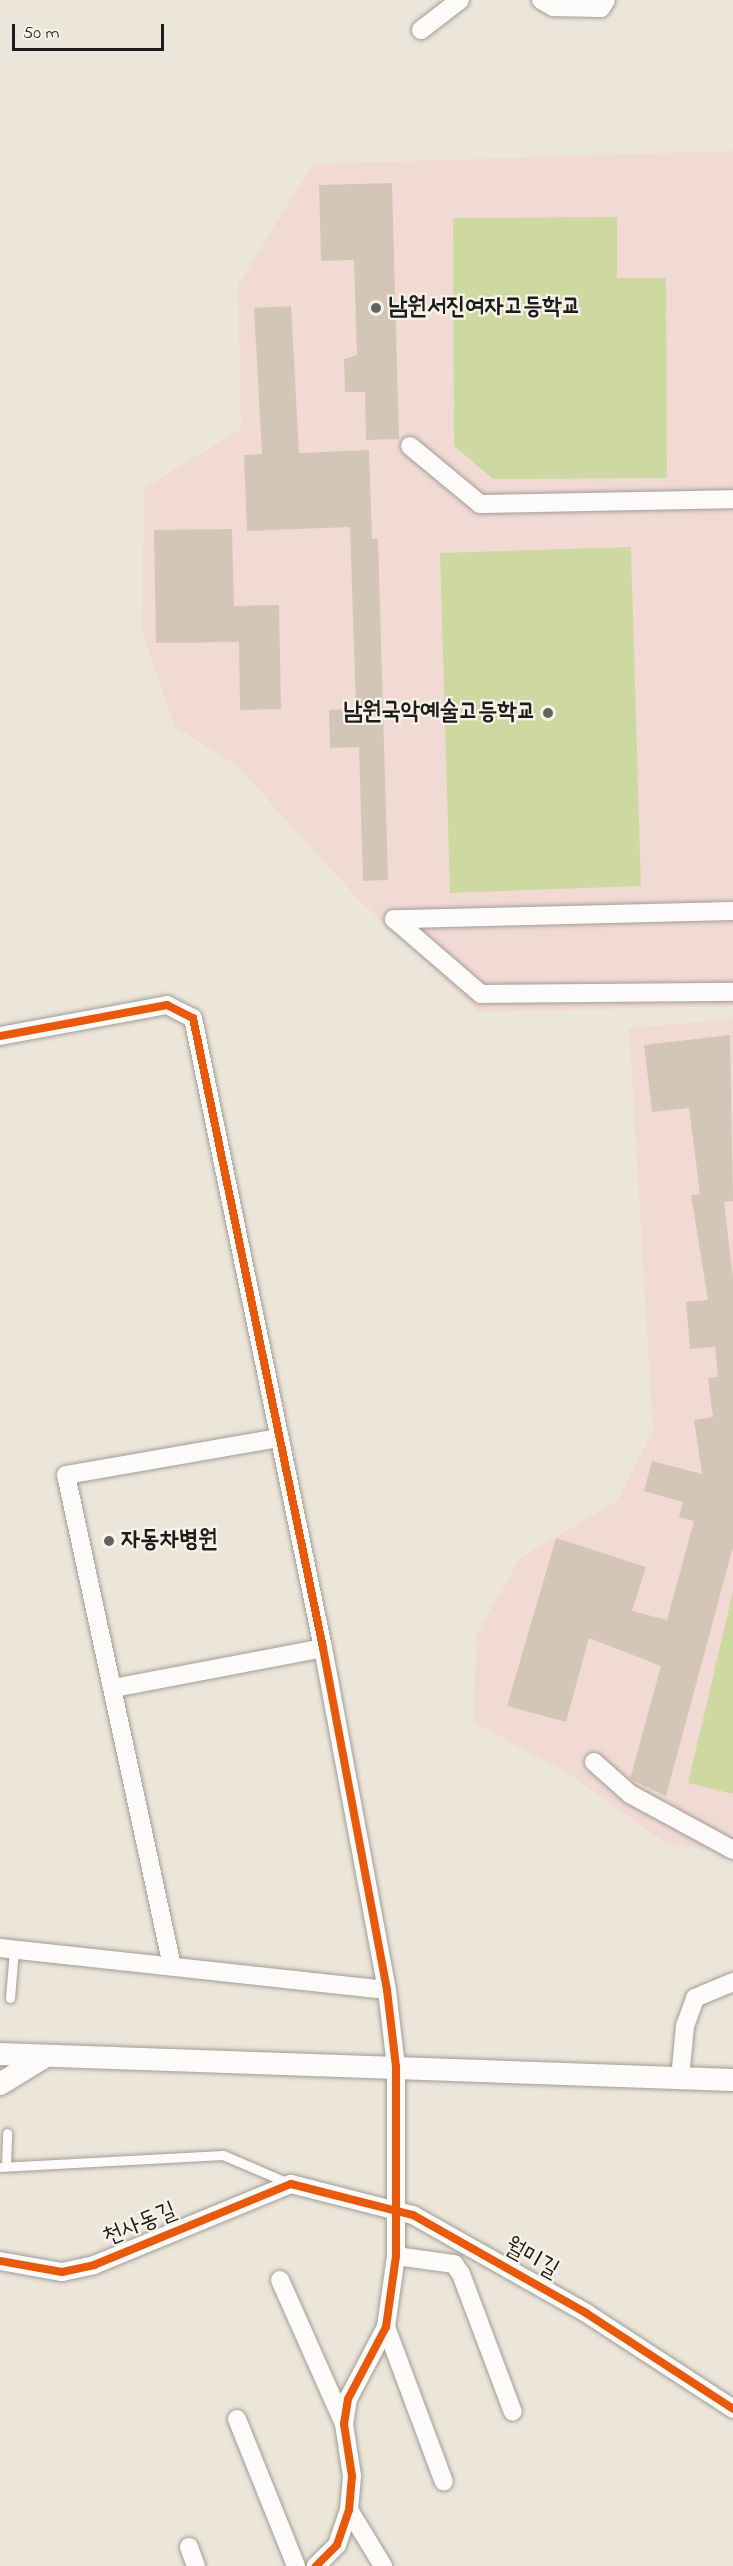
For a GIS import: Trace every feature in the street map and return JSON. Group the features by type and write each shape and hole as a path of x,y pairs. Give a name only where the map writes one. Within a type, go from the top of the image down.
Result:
{"street":[{"path":"421,30 460,0"},
{"path":"542,0 553,7 601,8 606,0"},
{"path":"410,446 480,504 733,499"},
{"path":"733,911 394,920 482,994 733,992"},
{"path":"0,1036 167,1005 193,1018 323,1648 387,1990 396,2067 393,2206 396,2256 386,2327 355,2382 344,2424"},
{"path":"172,1966 114,1688 66,1475 279,1438"},
{"path":"114,1688 323,1648"},
{"path":"594,1762 630,1794 733,1850"},
{"path":"7,1948 387,1990"},
{"path":"680,2078 685,2026 695,1998 733,1982"},
{"path":"0,2054 733,2080"},
{"path":"0,2084 46,2056"},
{"name":"월미길","path":"291,2184 393,2206 586,2313 733,2409"},
{"name":"천사동길","path":"0,2261 62,2272 94,2265 291,2184"},
{"path":"396,2256 453,2264 461,2274 513,2412"},
{"path":"280,2280 344,2424 352,2476 349,2510 337,2545 316,2566"},
{"path":"386,2327 444,2482"},
{"path":"237,2419 296,2566"},
{"path":"349,2510 383,2566"},
{"path":"189,2547 196,2566"}],"lane":[{"path":"7,1948 10,1998"},
{"path":"3,2166 7,2133"},
{"name":"월미길","path":"3,2166 223,2155 291,2184"}],"shaded area":[{"path":"733,151 733,1006 479,1012 357,898 236,765 175,727 142,631 144,488 241,429 238,285 313,164"},
{"path":"733,1019 733,1854 665,1843 565,1771 474,1723 476,1636 520,1558 617,1501 653,1432 629,1028"}],"green space":[{"path":"617,217 617,278 666,278 667,478 493,479 454,446 453,218"},
{"path":"631,547 641,886 450,893 440,553"},
{"path":"733,1591 733,1794 688,1783"}],"building":[{"name":"남원서진여자고등학교","path":"392,183 399,439 366,440 365,392 345,392 344,359 357,355 354,260 321,261 319,185"},
{"path":"291,306 299,453 369,450 372,539 378,539 388,880 363,881 359,747 330,748 329,710 356,709 350,527 247,531 244,455 262,454 254,308"},
{"path":"232,529 234,606 279,605 281,709 240,710 239,642 156,643 154,530"},
{"path":"730,1035 733,1201 724,1202 733,1278 733,1547 666,1796 630,1779 661,1666 589,1638 566,1722 507,1706 556,1538 646,1567 632,1611 667,1620 694,1521 679,1517 683,1502 644,1491 652,1461 702,1474 694,1420 713,1417 708,1378 718,1377 715,1347 690,1349 686,1302 708,1300 691,1195 700,1194 689,1108 652,1112 644,1045"}],"cycle path":[{"path":"0,1036 167,1005 193,1018 323,1648 387,1990 396,2067 396,2256 386,2327 348,2399 344,2424 352,2476 349,2510 337,2545 316,2566"},
{"path":"0,2261 62,2272 94,2265 291,2184 413,2215 586,2313 733,2409"}],"place":[{"name":"남원서진여자고등학교","path":"376,308"},
{"name":"남원국악예술고등학교","path":"548,713"},
{"name":"자동차병원","path":"109,1541"}]}
